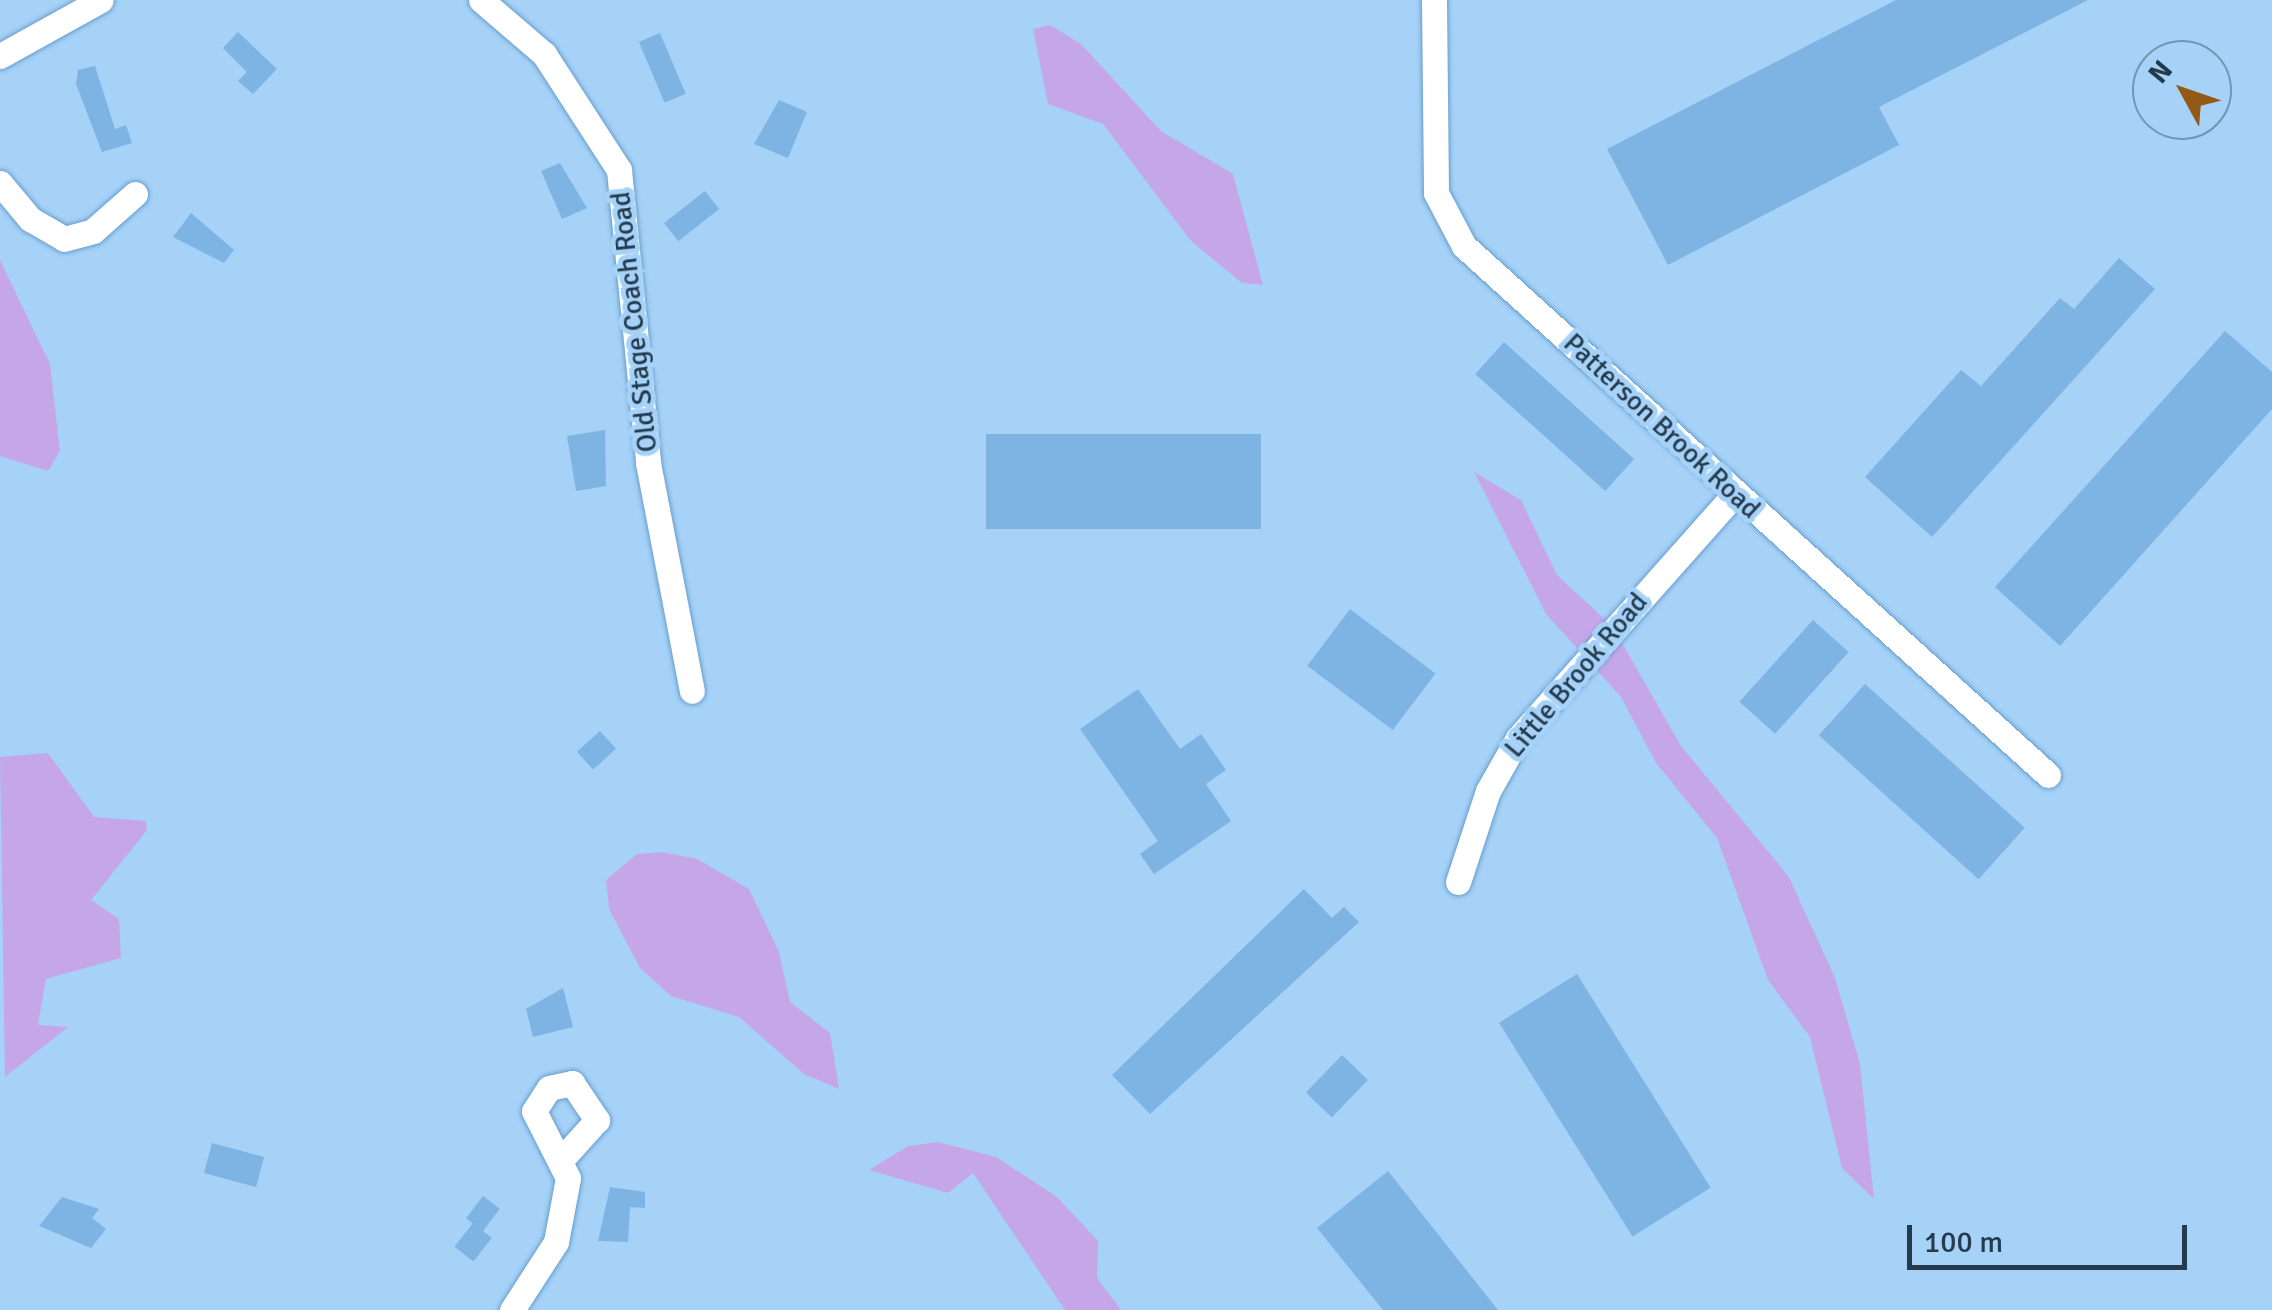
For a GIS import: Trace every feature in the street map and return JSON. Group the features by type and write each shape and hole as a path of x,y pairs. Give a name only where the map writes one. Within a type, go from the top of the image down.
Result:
{"street":[{"path":"0,56 101,0"},
{"name":"Old Stage Coach Road","path":"481,0 544,54 619,170 648,463 692,691"},
{"name":"Patterson Brook Road","path":"1434,0 1433,156 1443,217 1734,494 2048,775"},
{"path":"0,183 30,219 64,239 93,231 135,194"},
{"name":"Little Brook Road","path":"1458,882 1488,790 1518,738 1734,494"},
{"path":"512,1310 556,1242 568,1178 561,1160"}],"shaded area":[{"path":"1050,25 1081,44 1161,131 1233,174 1263,285 1242,283 1191,241 1103,124 1048,104 1033,29"},
{"path":"0,260 50,364 60,451 48,471 0,456"},
{"path":"1474,472 1521,500 1557,575 1613,627 1681,746 1789,877 1835,978 1860,1064 1874,1199 1842,1168 1810,1037 1768,980 1717,838 1656,763 1621,697 1546,614"},
{"path":"48,753 94,817 146,821 147,830 91,900 119,919 121,958 46,979 38,1025 68,1027 5,1077 0,757"},
{"path":"662,852 697,859 749,889 779,952 790,1002 830,1033 839,1089 804,1074 739,1017 671,996 640,968 609,909 606,880 637,854"},
{"path":"938,1142 996,1157 1057,1197 1098,1241 1097,1278 1121,1310 1065,1310 973,1173 948,1193 869,1170 908,1146"}],"building":[{"path":"1896,0 2088,0 1879,107 1899,145 1668,265 1607,149"},
{"path":"238,32 277,69 253,94 238,81 247,72 223,48"},
{"path":"660,33 686,94 665,103 639,42"},
{"path":"95,66 115,129 126,125 132,143 102,152 76,84 78,70"},
{"path":"779,100 807,112 788,158 754,144"},
{"path":"560,163 587,208 562,219 541,171"},
{"path":"705,191 719,209 678,241 664,223"},
{"path":"191,213 234,250 224,263 173,237"},
{"path":"2119,258 2155,289 1932,537 1865,477 1961,370 1981,386 2060,298 2074,309"},
{"path":"2225,331 2272,372 2272,409 2060,646 1995,587"},
{"path":"1504,342 1634,459 1605,491 1475,374"},
{"path":"605,430 606,486 576,491 567,436"},
{"path":"986,434 1261,434 1261,529 986,529"},
{"path":"1350,609 1435,673 1393,730 1307,666"},
{"path":"1813,620 1849,652 1775,734 1739,702"},
{"path":"1865,684 2025,828 1979,879 1819,735"},
{"path":"1138,689 1180,749 1201,734 1226,770 1206,784 1231,821 1154,874 1140,854 1158,841 1080,729"},
{"path":"600,731 616,749 593,770 577,752"},
{"path":"1304,889 1332,918 1344,907 1359,922 1150,1114 1112,1075"},
{"path":"1577,974 1711,1188 1633,1236 1499,1023"},
{"path":"563,988 573,1027 533,1037 526,1009"},
{"path":"1342,1055 1368,1080 1332,1117 1306,1092"},
{"path":"212,1143 264,1157 256,1187 204,1173"},
{"path":"1388,1171 1498,1310 1383,1310 1317,1228"},
{"path":"610,1187 645,1192 645,1208 630,1207 628,1242 598,1241"},
{"path":"483,1196 500,1209 483,1231 466,1218"},
{"path":"62,1197 99,1209 92,1218 106,1229 91,1248 39,1226"},
{"path":"473,1223 492,1238 473,1261 455,1247"}]}
